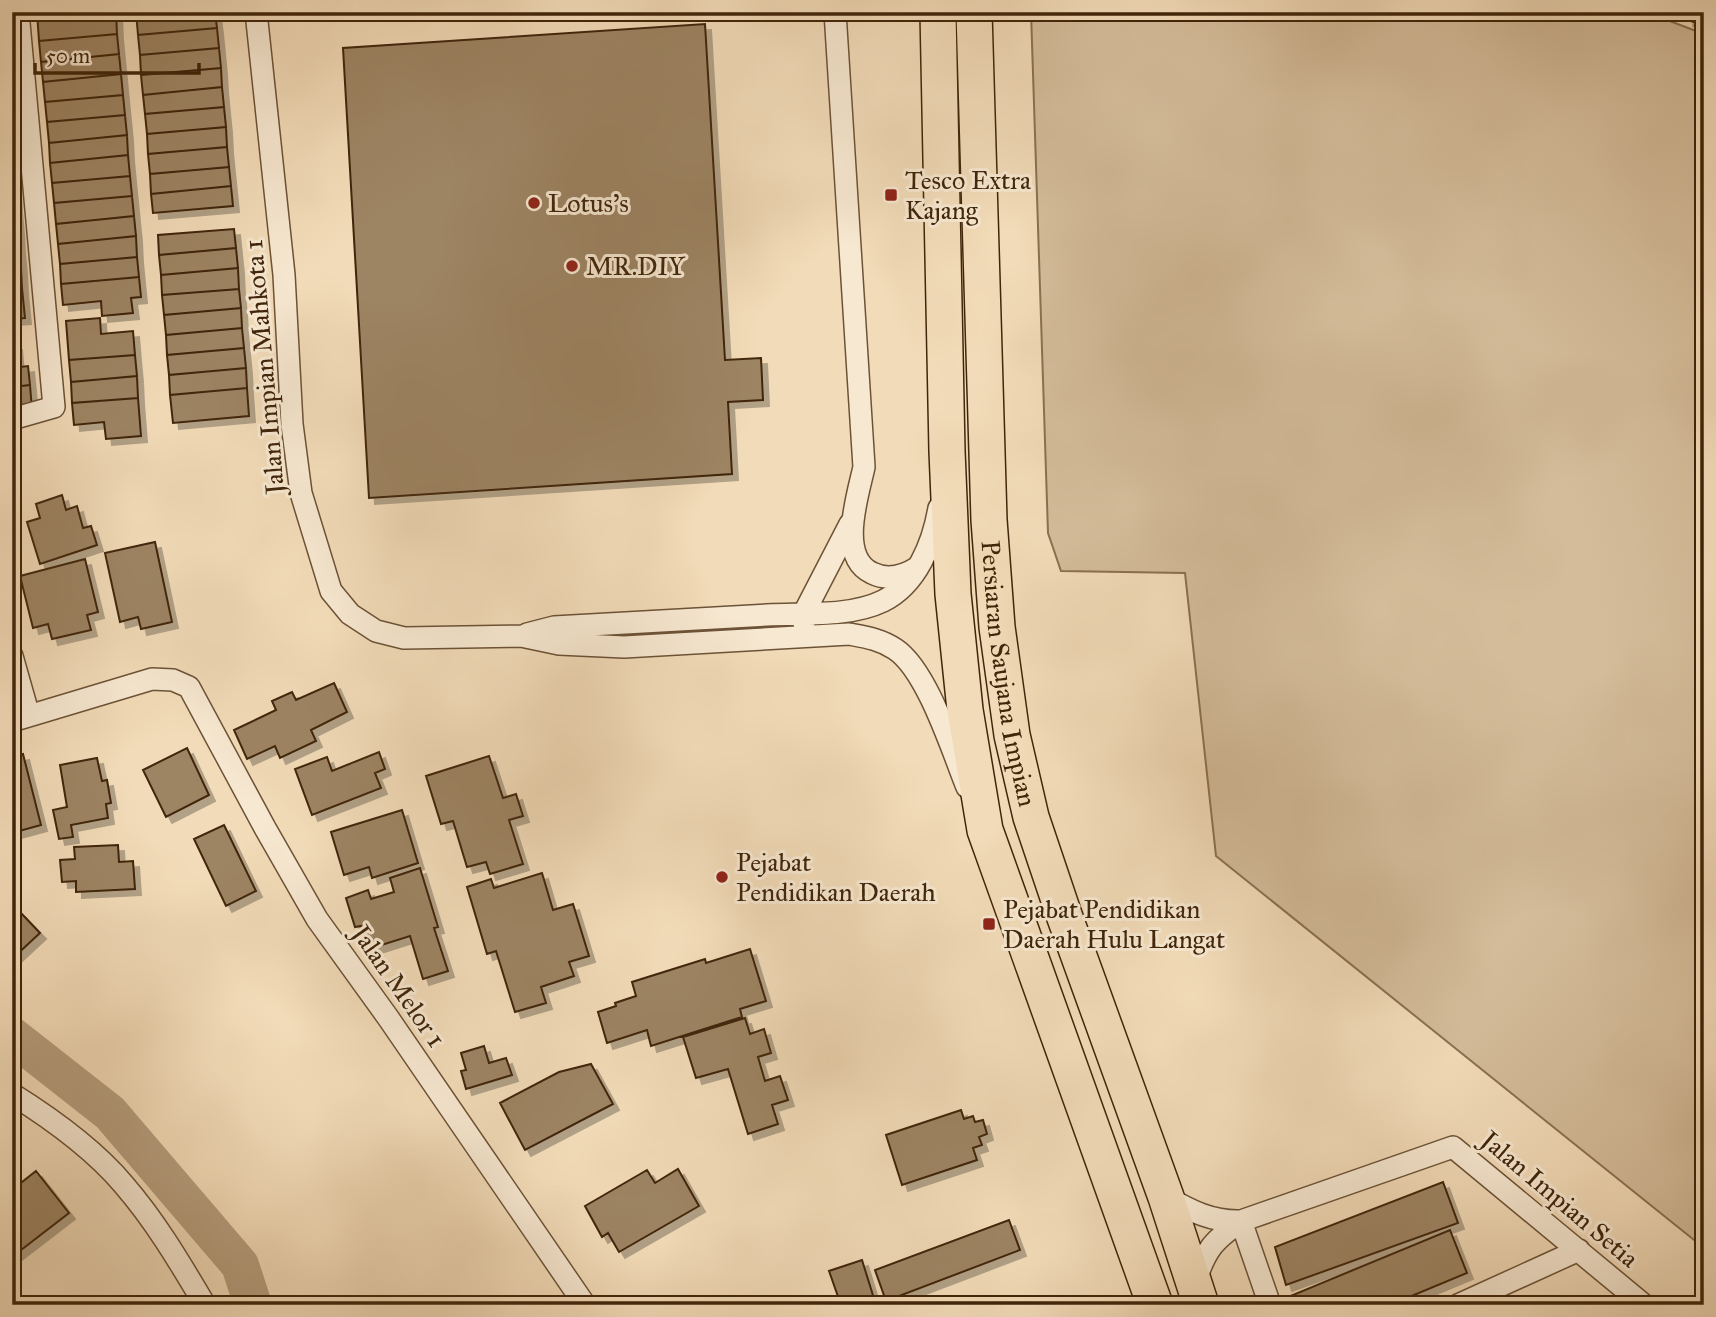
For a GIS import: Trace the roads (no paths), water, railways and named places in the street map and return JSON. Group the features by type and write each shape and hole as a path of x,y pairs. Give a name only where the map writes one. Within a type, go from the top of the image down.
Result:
{"highway":[{"name":"Persiaran Saujana Impian","path":"937,12 953,594 965,710 985,831 1155,1305"},
{"name":"Persiaran Saujana Impian","path":"974,12 989,520 998,627 1012,735 1035,829 1198,1294"}],"street":[{"path":"12,419 54,407 18,12"},
{"name":"Jalan Impian Mahkota 1","path":"256,12 284,275 294,438 301,493 331,591 350,614 376,631 404,638 521,636"},
{"path":"835,12 864,467 853,519 853,546 862,568 875,575 890,578 905,575 918,567"},
{"path":"521,636 554,627 847,610 885,600 902,587 929,548 936,526 947,452"},
{"path":"804,637 804,613 853,519"},
{"path":"521,636 559,644 624,647 849,634 876,639 896,650 913,666 985,831"},
{"path":"12,656 21,718"},
{"name":"Jalan Melor 1","path":"21,718 152,679 173,680 189,687 317,919 389,1019 580,1303"},
{"path":"12,1094 41,1112 80,1143 123,1183 166,1239 205,1305"},
{"name":"Jalan Impian Setia","path":"1166,1197 1194,1213 1222,1222 1241,1221 1453,1147 1644,1305"},
{"path":"1241,1221 1270,1305"},
{"name":"Jalan Impian Setia","path":"1198,1294 1205,1255 1219,1237 1241,1221"},
{"path":"1458,1305 1579,1250"}],"waterway":[{"path":"12,1036 110,1113 240,1265 253,1305"}],"place":[{"name":"Tesco Extra Kajang","path":"891,195"},
{"name":"Lotus's","path":"534,203"},
{"name":"MR.DIY","path":"572,266"},
{"name":"Pejabat Pendidikan Daerah","path":"722,877"},
{"name":"Pejabat Pendidikan Daerah Hulu Langat","path":"989,924"}]}
